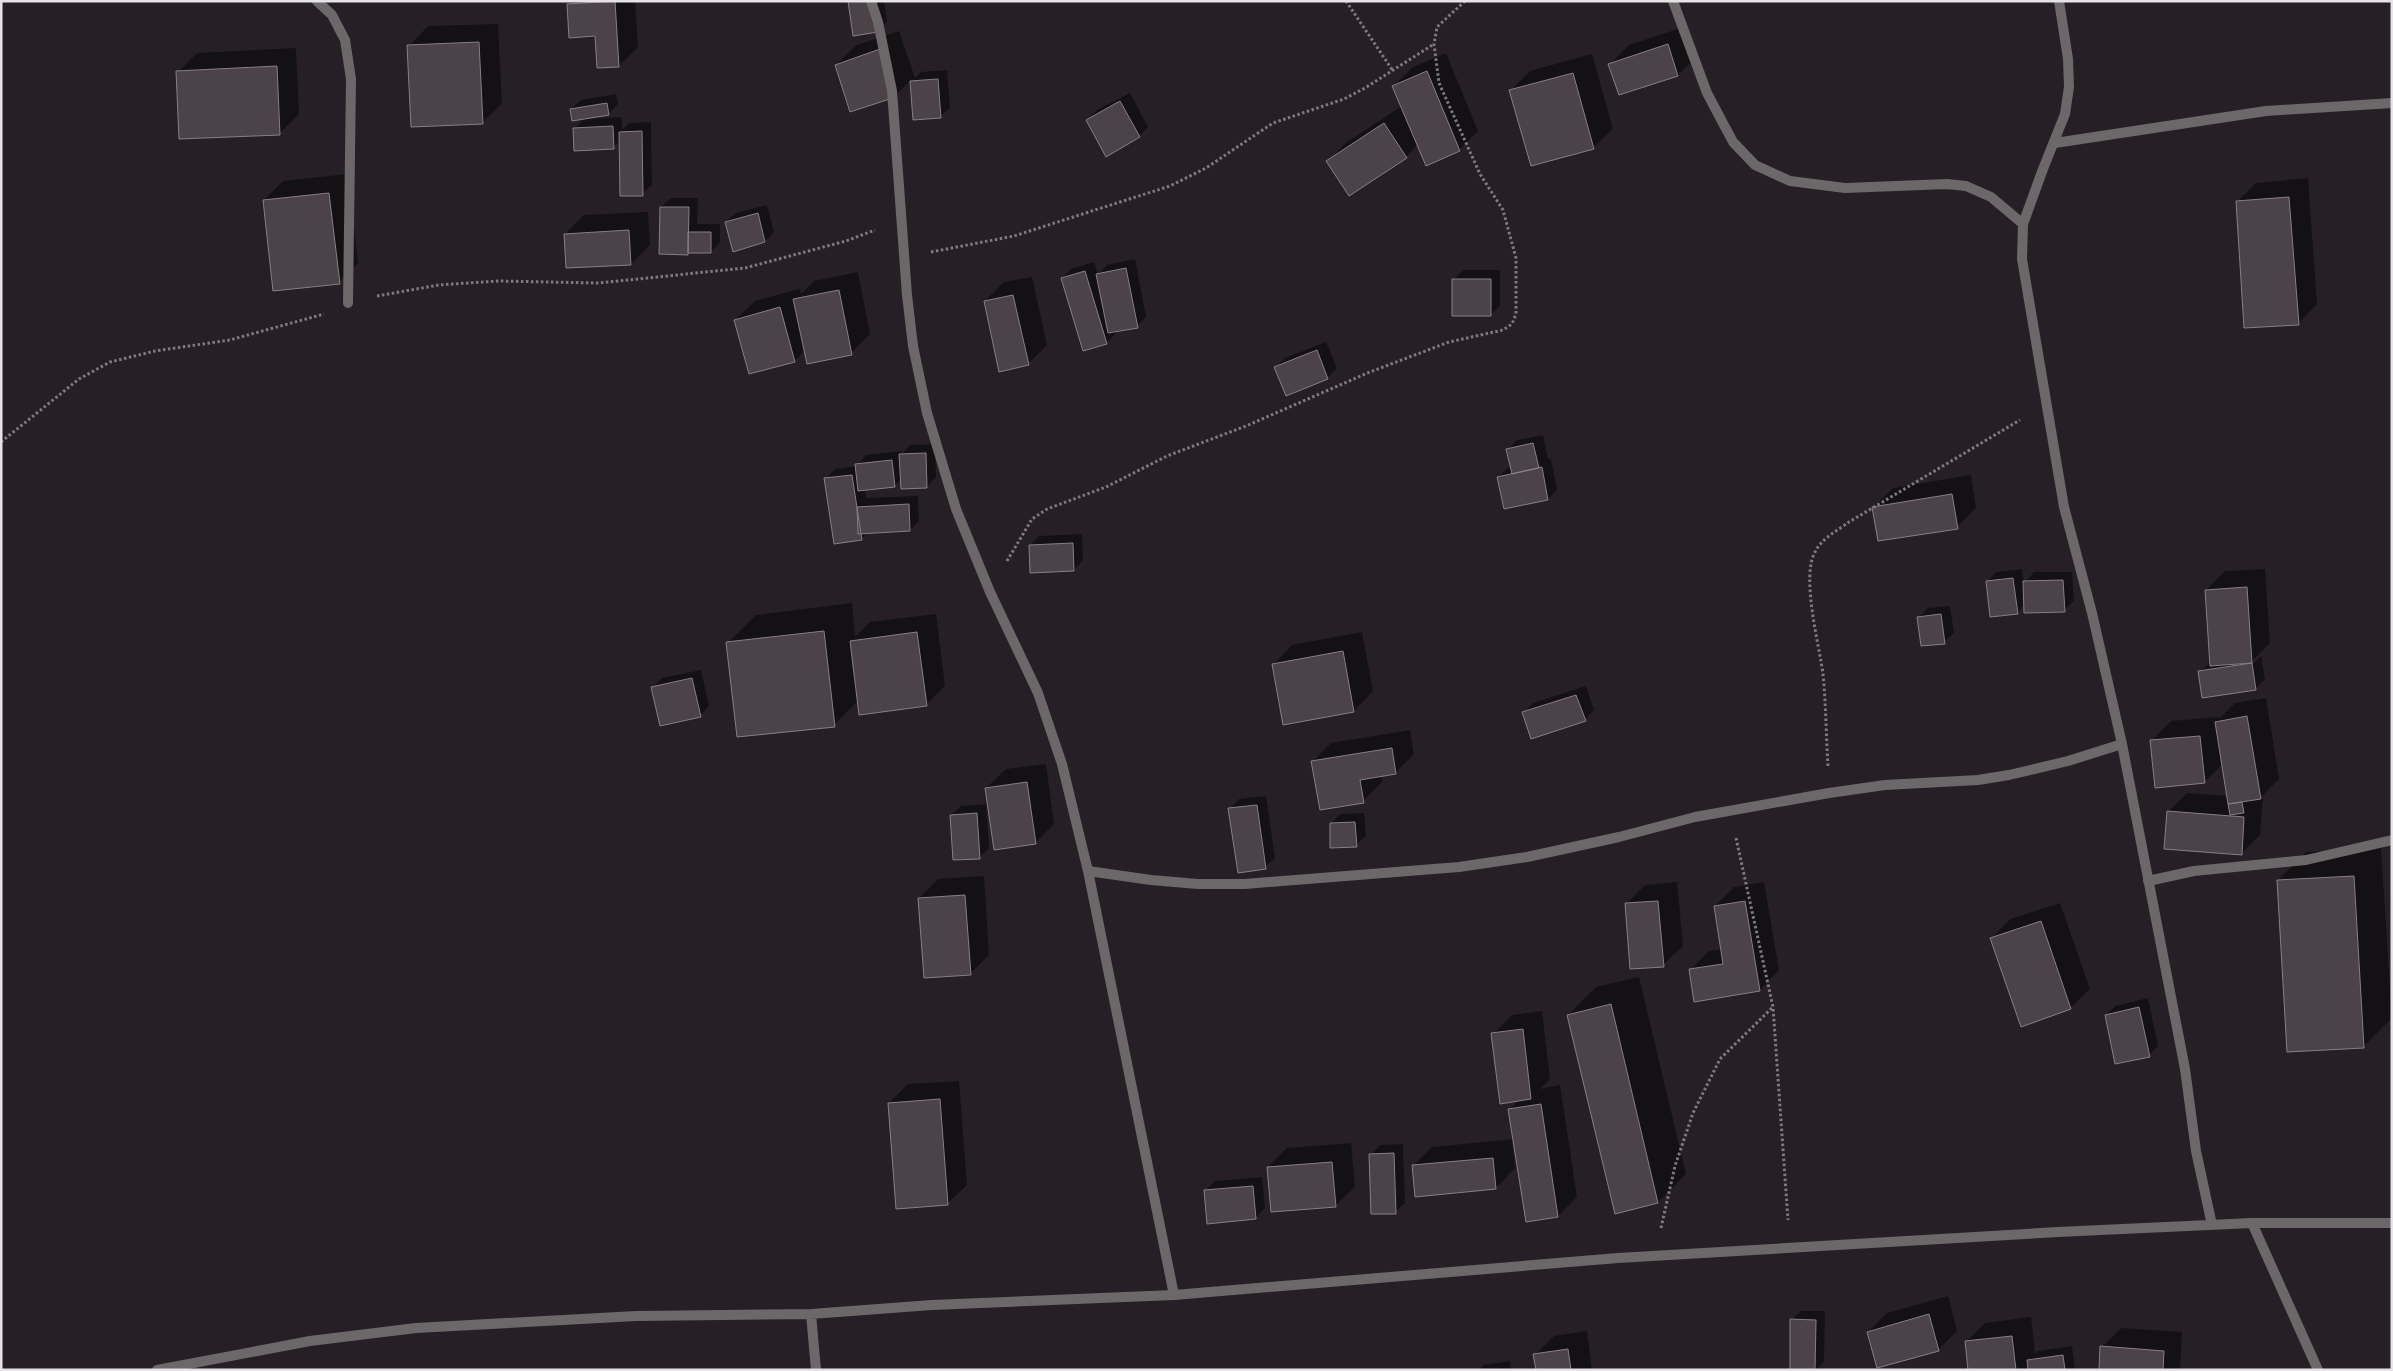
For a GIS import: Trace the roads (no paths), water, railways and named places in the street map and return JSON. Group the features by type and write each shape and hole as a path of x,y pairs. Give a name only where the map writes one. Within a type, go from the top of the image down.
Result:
{"street":[{"path":"317,1 332,15 345,40 351,79 348,304"},
{"path":"871,1 878,22 892,91 904,257 913,346 927,413 956,509 990,592 1038,692 1062,764 1088,872 1174,1295"},
{"path":"1673,1 1708,93 1733,142 1755,165 1790,181 1845,188 1947,184 1966,186 1991,197 2023,224"},
{"path":"2058,1 2068,59 2069,87 2066,114 2023,224 2022,260 2064,506 2092,613 2122,744 2185,1069 2196,1151 2212,1225"},
{"path":"2055,143 2266,111 2392,103"},
{"path":"1088,872 1198,884 1245,884 1459,867 1527,856 1730,810 1829,793 1885,785 1978,780 2009,775 2068,761 2122,744"},
{"path":"2148,881 2194,872 2306,860 2392,840"},
{"path":"2252,1223 2318,1370"},
{"path":"157,1370 310,1341 416,1328 636,1316 811,1314 932,1304 1174,1295 1655,1256 2212,1225 2252,1223 2392,1223"},
{"path":"811,1314 816,1370"}]}
